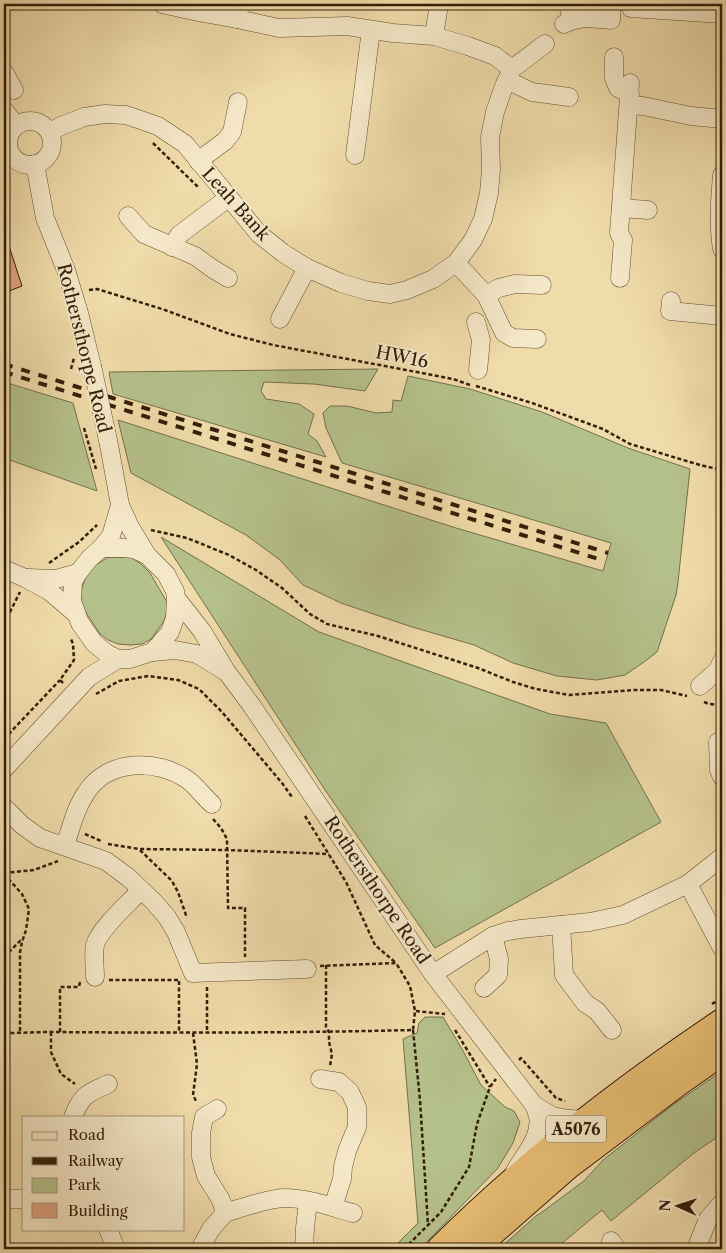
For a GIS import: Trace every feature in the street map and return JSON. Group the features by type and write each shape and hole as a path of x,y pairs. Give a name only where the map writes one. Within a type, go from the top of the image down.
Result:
{"highway":[{"name":"A5076","path":"440,1249 504,1189 586,1120 675,1054 715,1014"},
{"name":"A5076","path":"474,1249 569,1165 672,1087 722,1052"}],"street":[{"path":"162,4 198,12 238,11 279,28 347,26 393,34 434,36 495,56 509,74 532,92 569,97"},
{"path":"434,36 439,4"},
{"path":"631,8 722,14"},
{"path":"568,16 611,19"},
{"path":"355,155 371,30"},
{"path":"509,74 545,44"},
{"path":"614,57 614,78 618,88 630,94 643,106 691,116 722,119"},
{"path":"4,72 14,90"},
{"name":"Leah Bank","path":"50,132 84,117 105,114 126,115 158,126 185,144 209,173 223,202 283,254 307,268 341,283 368,291 390,294 434,279 456,262 473,240 483,219 489,193 491,169 490,137 495,112 509,74"},
{"path":"620,278 623,240 619,233 630,94"},
{"path":"198,161 225,141 232,132 238,102"},
{"path":"4,110 16,126"},
{"path":"28,121 34,121 46,127 50,132 52,148 42,161 35,164 27,164 20,162 7,152 10,134 16,126 28,121"},
{"name":"Rothersthorpe Road","path":"35,164 45,218 66,270 92,366 120,504 130,527 148,555 166,574 175,591 175,618 170,632 152,652"},
{"path":"722,175 720,236 722,249"},
{"path":"172,247 179,235 223,202"},
{"path":"621,208 648,210"},
{"path":"128,216 144,234 195,256 228,278"},
{"path":"456,262 486,295 504,333 513,338 538,339"},
{"path":"280,319 307,268"},
{"path":"486,295 499,288 515,284 542,285"},
{"path":"671,301 670,311 722,316"},
{"path":"478,370 481,340 473,324 494,313"},
{"path":"118,660 94,643 80,623 72,601 73,582 89,559 111,536 120,504"},
{"path":"101,548 134,549 148,555"},
{"path":"4,569 23,585 49,591 75,613"},
{"path":"23,585 78,573"},
{"name":"Rothersthorpe Road","path":"176,598 202,631 226,671 252,706 433,974 534,1105 538,1117 536,1136 504,1189"},
{"path":"4,769 89,677 94,643"},
{"name":"Rothersthorpe Road","path":"89,677 118,660 130,659 152,652 175,650 197,654 226,671"},
{"path":"698,694 718,670 722,661"},
{"path":"718,742 719,770 722,777"},
{"path":"62,854 78,808 87,791 99,779 116,769 134,765 153,765 171,770 188,780 212,804"},
{"path":"4,807 22,825 62,854 106,861 129,878 167,917 176,932 193,973 307,969"},
{"path":"433,974 494,936 521,929 561,926 623,916 688,884 722,857"},
{"path":"688,884 722,948"},
{"path":"94,977 95,948 98,938 104,929 142,890"},
{"path":"561,926 564,974 585,1003 597,1011 612,1030"},
{"path":"484,988 498,975 499,959 494,936"},
{"path":"324,1080 339,1082 350,1092 357,1107 356,1127 347,1151 342,1179 333,1207"},
{"path":"73,1116 86,1094 108,1084"},
{"name":"Rothersthorpe Road","path":"534,1105 552,1116 586,1120"},
{"path":"211,1113 201,1133 201,1157 206,1176 221,1200 225,1213"},
{"path":"200,1249 211,1229 225,1213 247,1206 284,1198 302,1199 353,1212"},
{"path":"4,1199 22,1199"},
{"path":"304,1249 308,1201"},
{"path":"696,1249 708,1219 722,1203"},
{"path":"108,1230 116,1249"}],"path":[{"path":"148,138 223,202"},
{"name":"HW16","path":"72,291 97,289 162,309 230,334 273,346 453,379 532,403 603,429 630,444 700,466 722,470"},
{"path":"130,527 187,538 229,555 256,570 282,588 310,614 327,624 378,636 536,689 568,695 633,690 661,690 698,694 709,704 721,705 720,694"},
{"path":"4,624 23,585"},
{"path":"75,693 86,704 96,694 118,681 148,676 178,680 199,689 222,712 294,799"},
{"path":"4,739 60,680"},
{"path":"212,804 212,818 222,828 227,839 228,908 245,908 245,971"},
{"path":"305,815 346,882 375,945 396,963 410,986 415,1011 413,1030 420,1100 428,1226"},
{"path":"71,828 107,844 139,849 329,854"},
{"path":"139,849 172,881 178,892 188,923"},
{"path":"4,874 34,870 62,854"},
{"path":"4,874 22,894 29,909 20,952 20,1033"},
{"path":"4,957 23,938"},
{"path":"307,969 326,965 396,963"},
{"path":"324,1080 332,1054 326,1027 326,965"},
{"path":"207,972 207,1033"},
{"path":"177,973 179,980 179,1033"},
{"path":"60,1032 60,987 79,987 80,980 94,977 112,981 179,980"},
{"path":"715,1014 722,998"},
{"path":"415,1011 445,1014"},
{"path":"4,1033 413,1030"},
{"path":"455,1030 490,1087"},
{"path":"51,1032 52,1052 61,1074 86,1094"},
{"path":"193,1033 197,1064 193,1095 211,1113"},
{"path":"404,1249 441,1212 469,1167 477,1124 490,1087 506,1068 521,1058 556,1098 565,1102"}],"green space":[{"path":"378,369 365,391 314,384 264,382 261,391 266,399 299,404 314,414 308,434 317,441 326,457 113,394 109,372"},
{"path":"408,376 470,389 542,412 628,448 690,469 676,595 657,652 625,675 597,680 557,676 513,663 474,645 341,603 303,585 280,560 246,535 131,473 118,420 456,528 603,571 611,543 342,463 326,428 323,413 330,406 347,406 376,413 392,412 393,400 401,401"},
{"path":"4,382 73,403 97,491 4,458"},
{"path":"161,537 319,632 550,714 606,723 661,822 435,948 325,790"},
{"path":"108,557 131,557 141,564 150,573 167,602 167,612 164,621 151,639 142,644 118,644 108,640 100,634 83,608 81,598 82,587 87,575 93,567"},
{"path":"425,1017 443,1017 481,1085 505,1107 514,1111 520,1122 513,1143 498,1168 420,1249 392,1249 418,1223 403,1039 417,1033 419,1023"},
{"path":"722,1071 722,1134 694,1153 611,1221 602,1210 555,1249 499,1249 536,1216 585,1180 603,1160 674,1104"}],"building":[{"path":"4,237 6,237 22,286 4,293"}],"railway":[{"path":"4,364 608,553"},
{"path":"4,372 605,561"}]}
